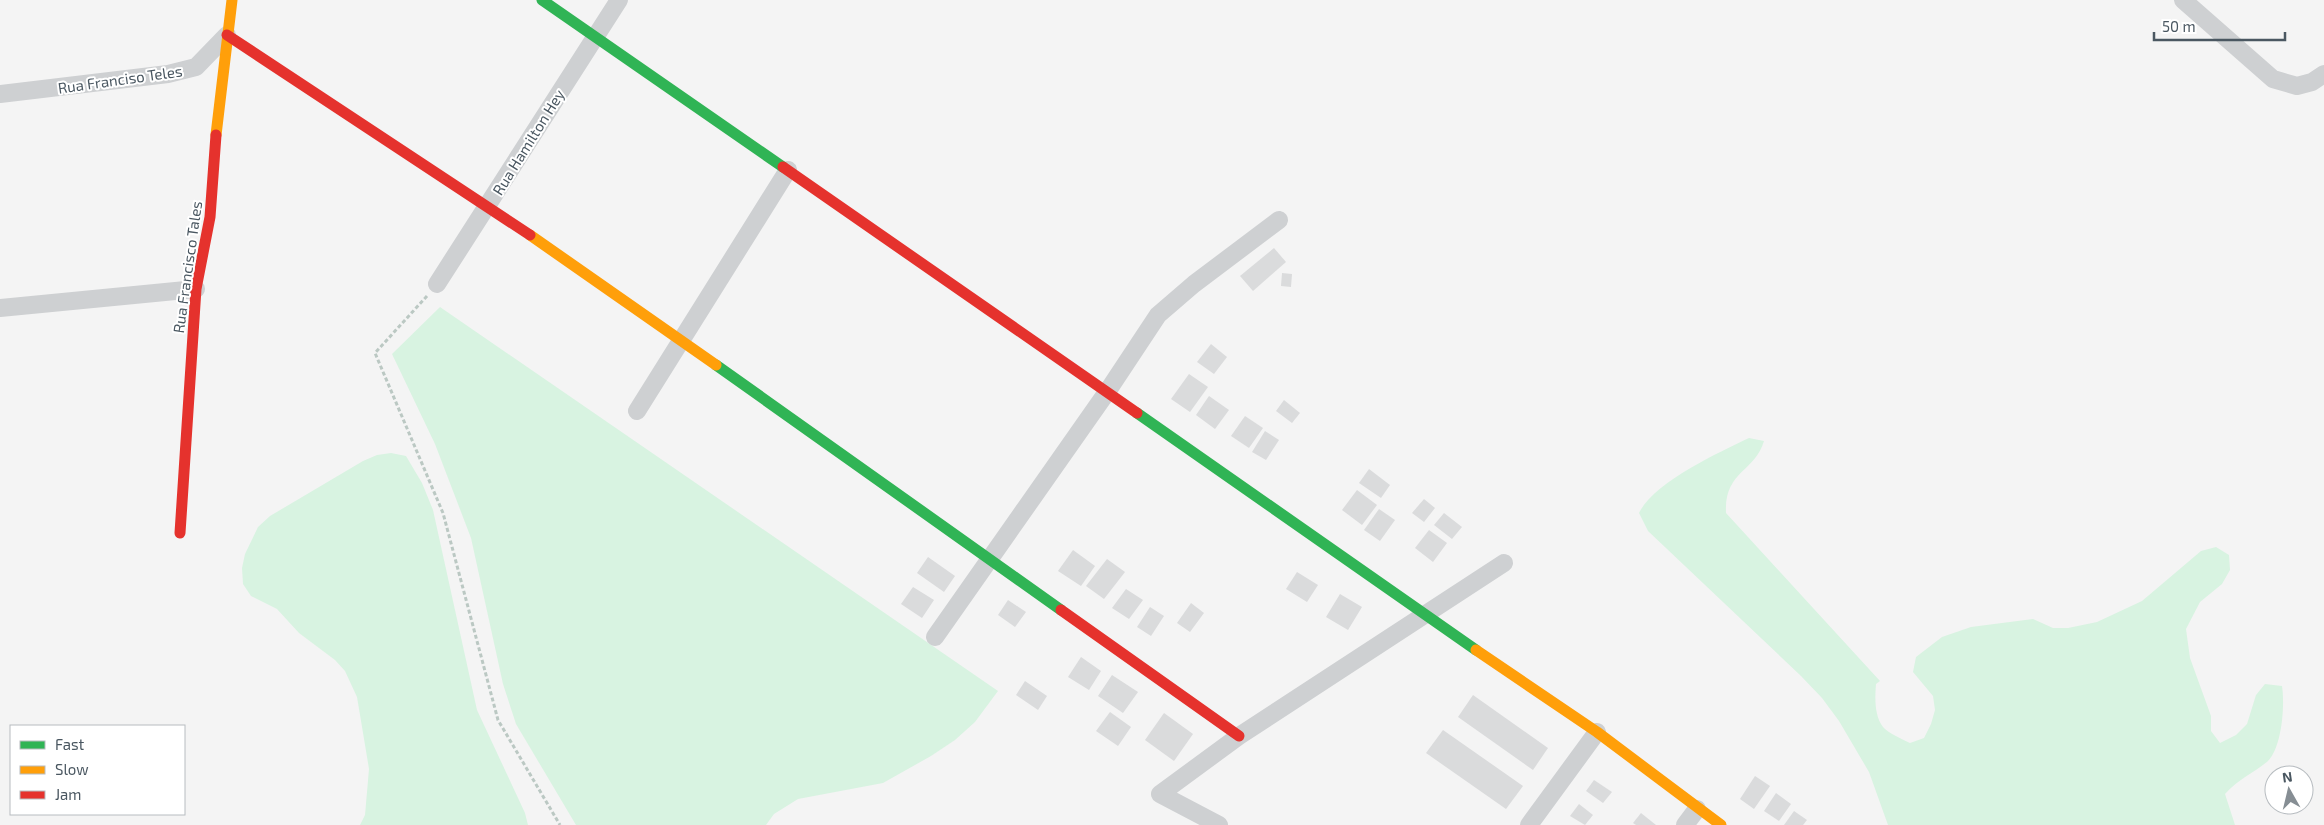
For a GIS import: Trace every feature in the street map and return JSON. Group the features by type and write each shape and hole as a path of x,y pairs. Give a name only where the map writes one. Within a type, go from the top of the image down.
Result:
{"street":[{"name":"Rua Francisco Tales","path":"180,533 196,289 210,217 232,0"},
{"path":"542,0 1423,614 1597,732 1697,809 1721,825"},
{"name":"Rua Hamilton Hey","path":"437,284 619,0"},
{"path":"2183,0 2273,79 2297,86 2312,82 2324,74"},
{"name":"Rua Franciso Teles","path":"0,94 168,74 196,67 227,35"},
{"path":"227,35 488,206 682,340 1239,736"},
{"path":"637,411 788,170"},
{"path":"935,637 1107,392 1158,315 1194,284 1279,220"},
{"path":"0,308 196,289"},
{"path":"1219,825 1160,794 1239,736 1423,614 1504,563"},
{"path":"1529,825 1597,732"},
{"path":"1685,825 1697,809"}],"path":[{"path":"437,284 375,353 443,513 498,720 560,825"}],"green space":[{"path":"440,307 998,691 975,722 955,740 931,756 883,783 798,799 774,814 766,825 576,825 516,724 503,684 471,538 435,444 392,354"},
{"path":"1749,438 1764,441 1760,451 1730,488 1726,513 1880,681 1876,684 1875,700 1880,722 1883,727 1895,736 1910,743 1924,738 1935,710 1933,696 1913,672 1916,657 1942,637 1971,627 2033,619 2053,628 2068,628 2097,622 2142,601 2201,551 2216,547 2229,555 2230,570 2222,584 2200,602 2186,629 2190,658 2211,716 2211,731 2220,743 2236,735 2247,724 2256,695 2265,684 2282,686 2283,694 2283,714 2277,746 2273,755 2268,761 2235,784 2225,794 2235,825 1888,825 1869,772 1839,721 1822,698 1648,531 1639,513 1658,490 1672,480 1705,460"},
{"path":"391,453 406,456 422,483 433,510 477,710 525,813 528,825 360,825 365,815 369,769 357,697 345,671 335,660 299,633 277,609 251,596 243,584 242,568 245,554 258,527 270,516 363,461 377,455"}],"building":[{"path":"1274,248 1286,262 1253,291 1240,276"},
{"path":"1282,273 1292,274 1291,287 1281,286"},
{"path":"1211,344 1227,357 1214,374 1197,362"},
{"path":"1189,374 1208,387 1190,412 1171,399"},
{"path":"1209,396 1229,410 1215,429 1196,415"},
{"path":"1284,400 1300,413 1292,423 1276,411"},
{"path":"1245,416 1263,428 1249,448 1231,436"},
{"path":"1265,431 1279,440 1266,460 1252,452"},
{"path":"1369,469 1390,485 1381,498 1359,483"},
{"path":"1357,490 1377,505 1362,525 1342,510"},
{"path":"1424,499 1435,508 1424,522 1412,513"},
{"path":"1379,509 1395,520 1380,541 1364,530"},
{"path":"1444,513 1462,527 1452,539 1434,525"},
{"path":"1429,530 1447,543 1433,562 1415,548"},
{"path":"1073,550 1095,566 1081,586 1058,571"},
{"path":"928,557 955,576 944,592 917,573"},
{"path":"1107,559 1125,572 1104,599 1086,586"},
{"path":"1297,572 1318,585 1307,602 1286,589"},
{"path":"913,587 934,600 922,618 901,604"},
{"path":"1126,589 1143,600 1129,619 1112,608"},
{"path":"1340,594 1362,607 1348,630 1326,617"},
{"path":"1008,600 1026,612 1015,627 998,615"},
{"path":"1191,603 1204,613 1190,632 1177,623"},
{"path":"1150,607 1164,616 1151,636 1137,627"},
{"path":"1081,657 1101,671 1089,690 1068,677"},
{"path":"1112,675 1138,692 1123,713 1098,696"},
{"path":"1025,681 1047,696 1038,710 1016,695"},
{"path":"1473,695 1548,748 1533,770 1458,717"},
{"path":"1110,712 1131,727 1118,746 1096,731"},
{"path":"1164,713 1193,734 1174,761 1145,740"},
{"path":"1443,730 1523,786 1506,809 1426,753"},
{"path":"1755,776 1770,786 1754,809 1740,799"},
{"path":"1594,780 1612,792 1603,803 1586,791"},
{"path":"1776,793 1791,804 1779,821 1764,811"},
{"path":"1579,804 1593,815 1585,825 1570,816"},
{"path":"1794,811 1807,820 1803,825 1784,825"},
{"path":"1641,813 1656,825 1636,825 1633,823"}],"traffic: fast":[{"path":"542,0 783,167"},
{"path":"716,365 1061,610"},
{"path":"1137,413 1476,650"}],"traffic: slow":[{"path":"216,135 232,0"},
{"path":"530,235 716,365"},
{"path":"1476,650 1597,732 1721,825"}],"traffic: jam":[{"path":"227,35 530,235"},
{"path":"180,533 196,289 210,217 216,135"},
{"path":"783,167 1137,413"},
{"path":"1061,610 1239,736"}]}
